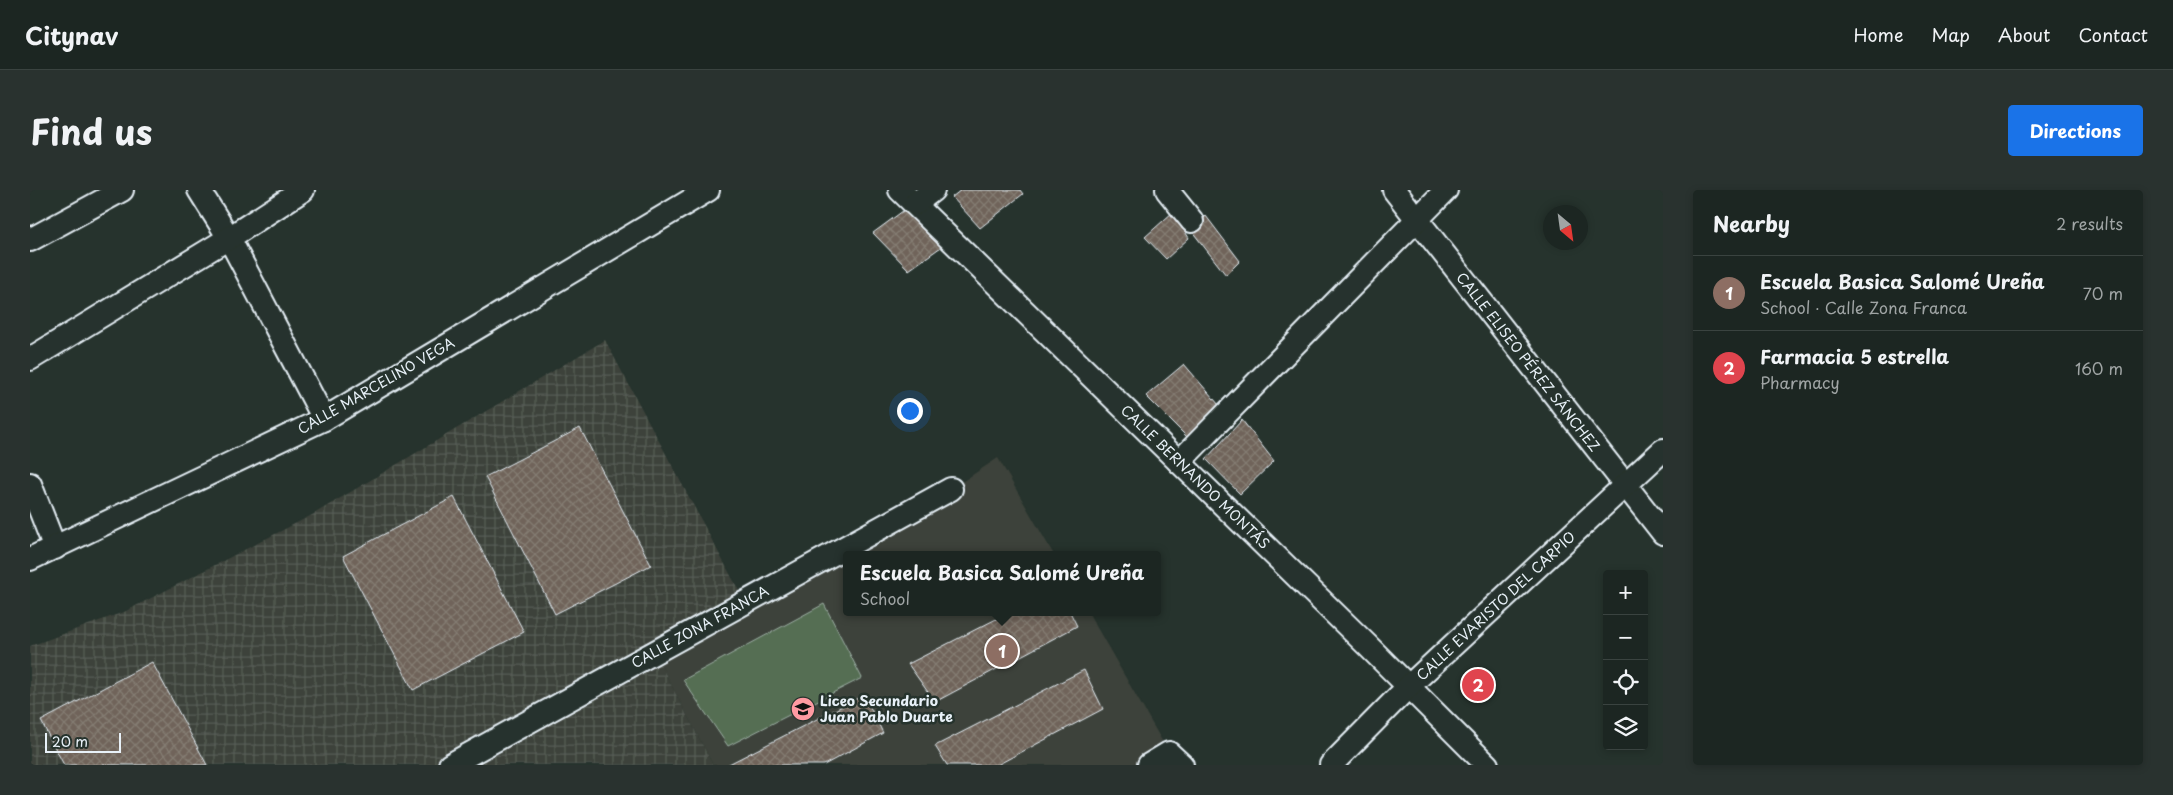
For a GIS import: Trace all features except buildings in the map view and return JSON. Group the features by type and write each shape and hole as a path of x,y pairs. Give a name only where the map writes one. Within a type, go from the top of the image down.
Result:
{"street":[{"path":"30,240 122,190"},
{"path":"199,190 229,238 324,419"},
{"path":"30,358 229,238 303,190"},
{"name":"CALLE MARCELINO VEGA","path":"30,559 324,419 708,190"},
{"path":"907,197 933,190"},
{"path":"1166,190 1192,222"},
{"name":"CALLE ELISEO PÉREZ SÁNCHEZ","path":"1394,190 1663,533"},
{"path":"1180,462 1446,190"},
{"name":"CALLE BERNANDO MONTÁS","path":"907,197 1180,462 1487,765"},
{"name":"CALLE EVARISTO DEL CARPIO","path":"1331,765 1408,686 1663,450"},
{"path":"30,484 55,548"},
{"name":"CALLE ZONA FRANCA","path":"450,765 951,488"},
{"path":"1148,765 1176,759"}],"shaded area":[{"path":"605,340 745,602 654,652 713,765 30,765 30,646 124,612 312,515"},
{"path":"998,458 1052,551 843,551 843,616 1090,616 1169,753 1149,765 713,765 654,652 951,489"}],"green space":[{"path":"824,604 862,678 728,746 683,680"}],"place":[{"name":"Escuela Basica Salomé Ureña","path":"1002,651"},
{"name":"Farmacia 5 estrella","path":"1478,685"},
{"name":"Liceo Secundario Juan Pablo Duarte","path":"803,709"}]}
